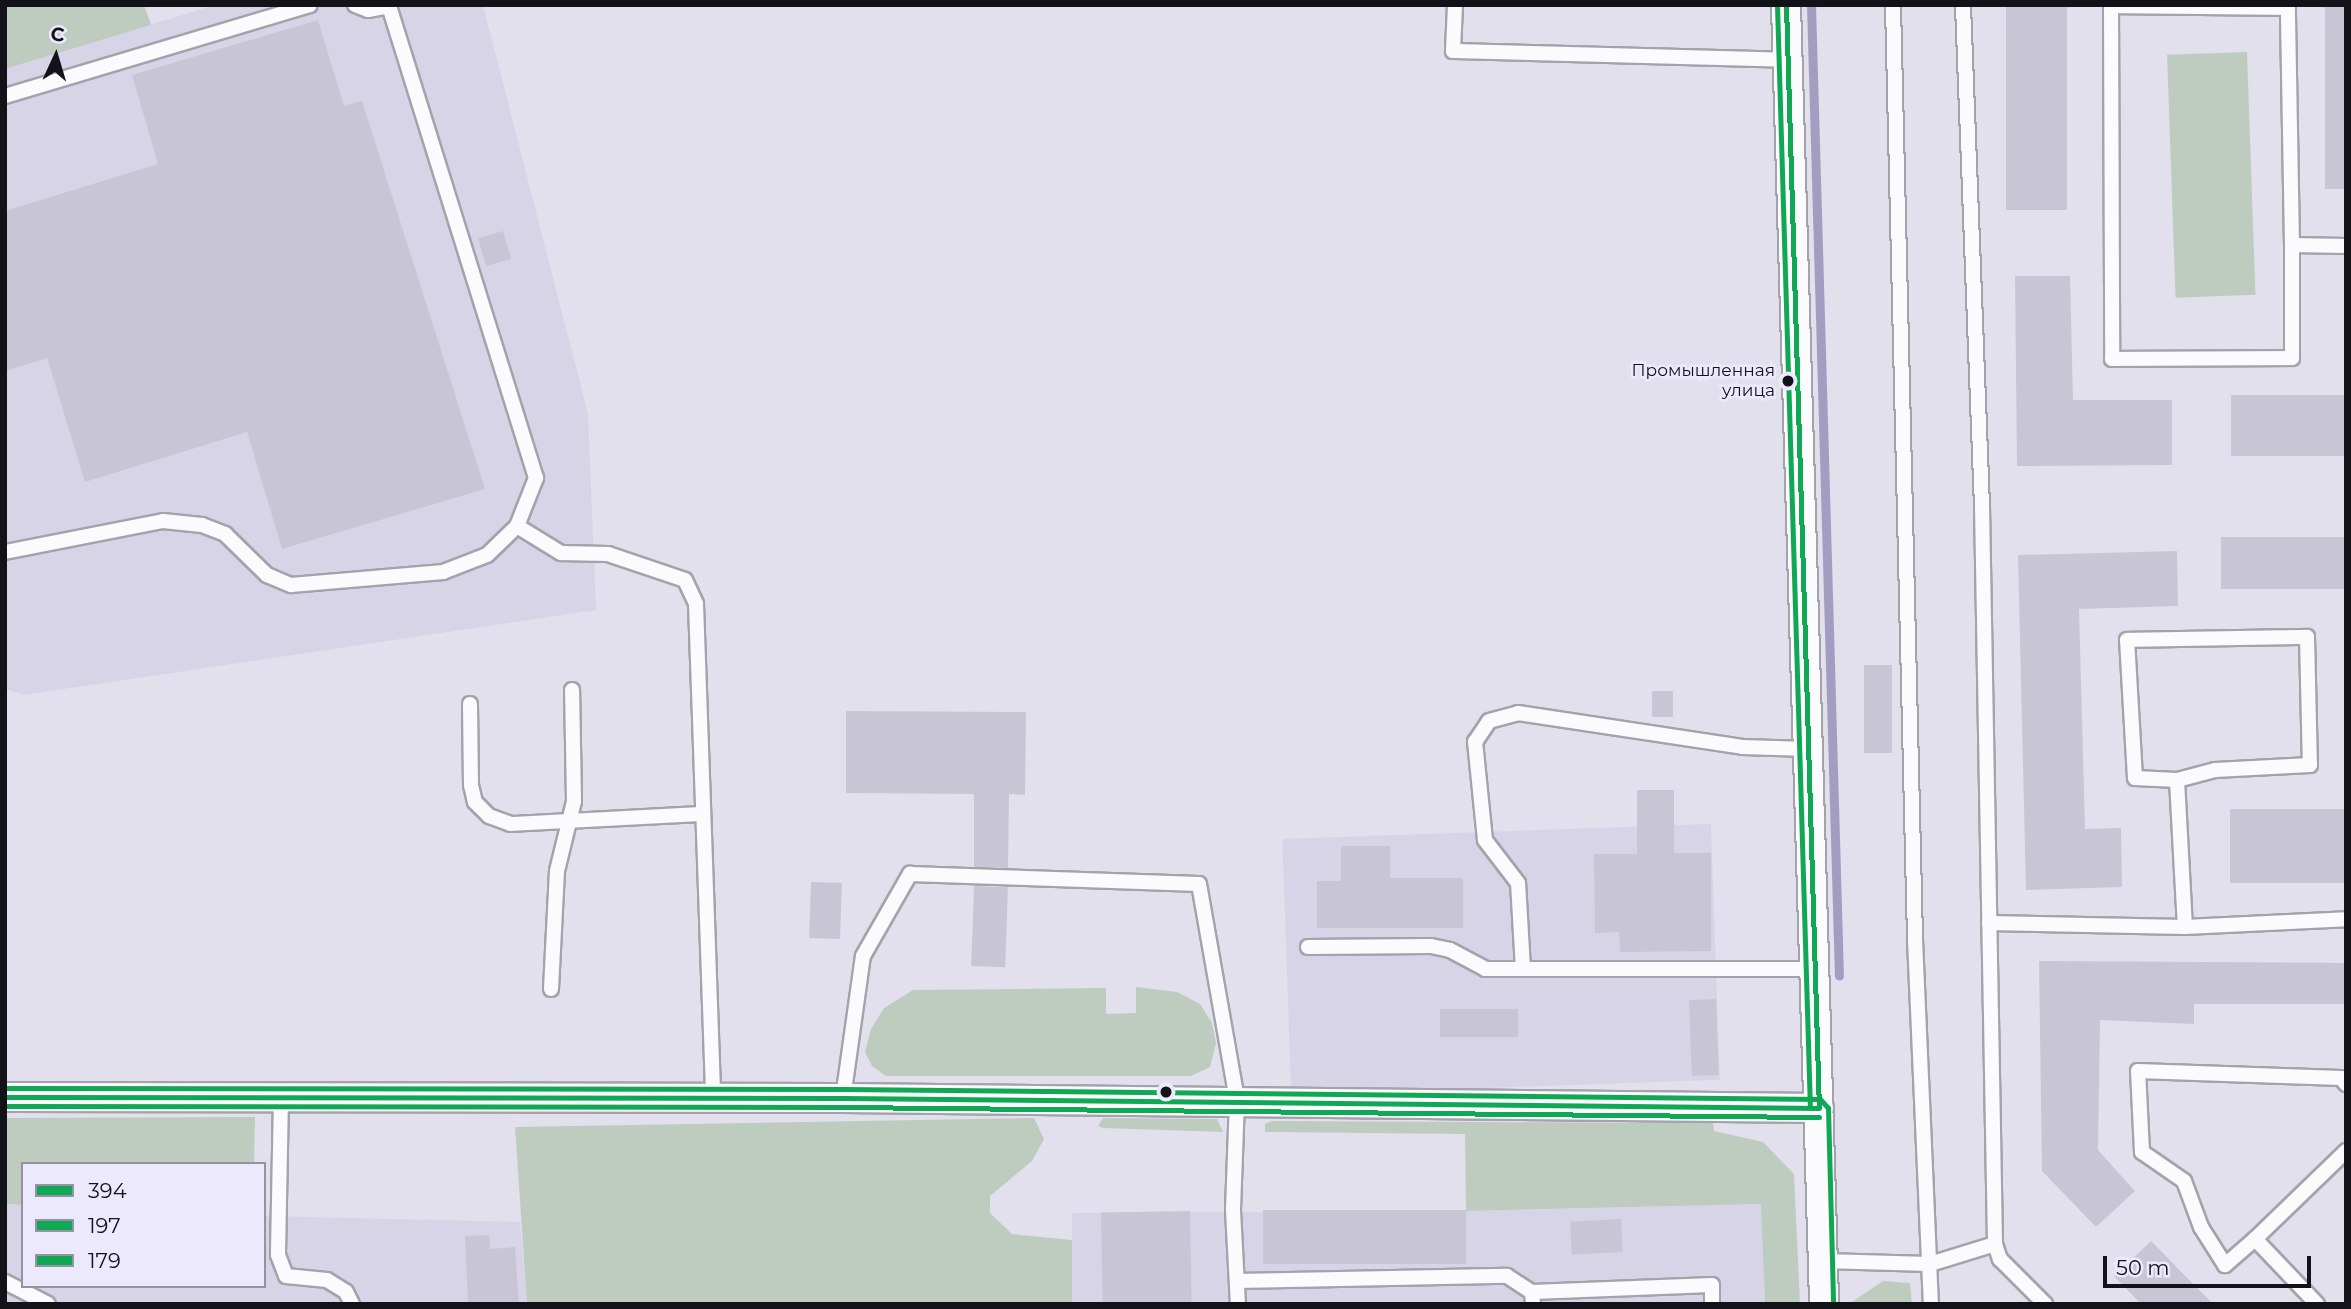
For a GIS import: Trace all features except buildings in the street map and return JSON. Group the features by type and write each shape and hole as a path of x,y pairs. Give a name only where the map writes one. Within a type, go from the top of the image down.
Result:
{"street":[{"path":"1786,5 1824,1304"},
{"path":"5,1097 1237,1100 1819,1108"}],"lane":[{"path":"5,96 310,5"},
{"path":"5,552 163,521 202,525 225,534 267,575 291,585 443,572 487,555 517,526 536,478 390,6 368,10 355,5"},
{"path":"1455,5 1454,51 1788,60"},
{"path":"1893,5 1915,940 1931,1304"},
{"path":"1963,5 1982,506 1995,1244 2000,1259 2045,1304"},
{"path":"2111,6 2288,8 2292,245 2292,358 2112,359 2111,6"},
{"path":"2292,245 2346,246"},
{"path":"517,526 561,553 608,554 685,580 696,604 713,1098"},
{"path":"2307,637 2310,765 2215,770 2177,780 2135,778 2127,640 2307,637"},
{"path":"551,989 556,871 574,801 572,690"},
{"path":"470,704 471,785 475,802 489,816 511,824 704,814"},
{"path":"1523,969 1518,883 1485,840 1475,742 1489,721 1518,713 1742,747 1808,749"},
{"path":"2177,780 2185,927"},
{"path":"843,1098 863,956 910,874 1199,884 1237,1100 1233,1210 1238,1304"},
{"path":"1989,923 2185,927 2346,919"},
{"path":"1308,947 1431,946 1450,950 1485,969 1815,969"},
{"path":"2346,1084 2340,1078 2138,1070 2142,1152 2184,1181 2201,1227 2225,1265 2346,1151"},
{"path":"281,1097 278,1255 286,1276 327,1280 346,1292 352,1304"},
{"path":"2255,1239 2317,1304"},
{"path":"1823,1261 1930,1264 1995,1244"},
{"path":"1237,1281 1507,1276 1532,1298 1712,1285 1712,1304"},
{"path":"5,1282 48,1304"}],"shaded area":[{"path":"215,5 483,5 588,414 596,610 23,695 5,689 5,69"},
{"path":"1711,824 1720,1080 1291,1095 1282,839"},
{"path":"5,1204 21,1205 21,1288 266,1288 266,1216 520,1222 527,1304 5,1304"},
{"path":"1762,1204 1765,1304 1072,1304 1072,1213 1466,1211"}],"green space":[{"path":"5,5 144,5 151,25 5,69"},
{"path":"2247,52 2255,295 2176,298 2167,55"},
{"path":"1136,987 1177,992 1200,1004 1212,1023 1216,1043 1210,1067 1191,1076 886,1076 872,1066 865,1052 871,1029 884,1008 913,990 1106,988 1106,1014 1136,1013"},
{"path":"255,1117 254,1162 21,1162 21,1205 5,1204 5,1118"},
{"path":"1034,1118 1044,1139 1032,1161 990,1196 990,1213 1012,1234 1072,1240 1072,1304 527,1304 515,1127"},
{"path":"1103,1118 1217,1119 1223,1132 1103,1128 1098,1126"},
{"path":"1272,1121 1713,1123 1714,1131 1763,1142 1794,1174 1800,1304 1765,1304 1761,1204 1466,1211 1465,1134 1265,1132 1265,1124"},
{"path":"1883,1281 1910,1283 1912,1304 1849,1304"}],"waterway":[{"path":"1811,5 1839,976"}],"transit line":[{"name":"197","path":"1777,5 1810,1108"},
{"name":"394","path":"1786,5 1819,1108"},
{"name":"179","path":"5,1088 843,1089 1820,1099 1828,1108 1833,1304"},
{"name":"394","path":"5,1097 843,1098 1819,1108"},
{"name":"197","path":"5,1106 843,1107 1819,1117"}],"place":[{"name":"Промышленная улица","path":"1788,381"}]}
